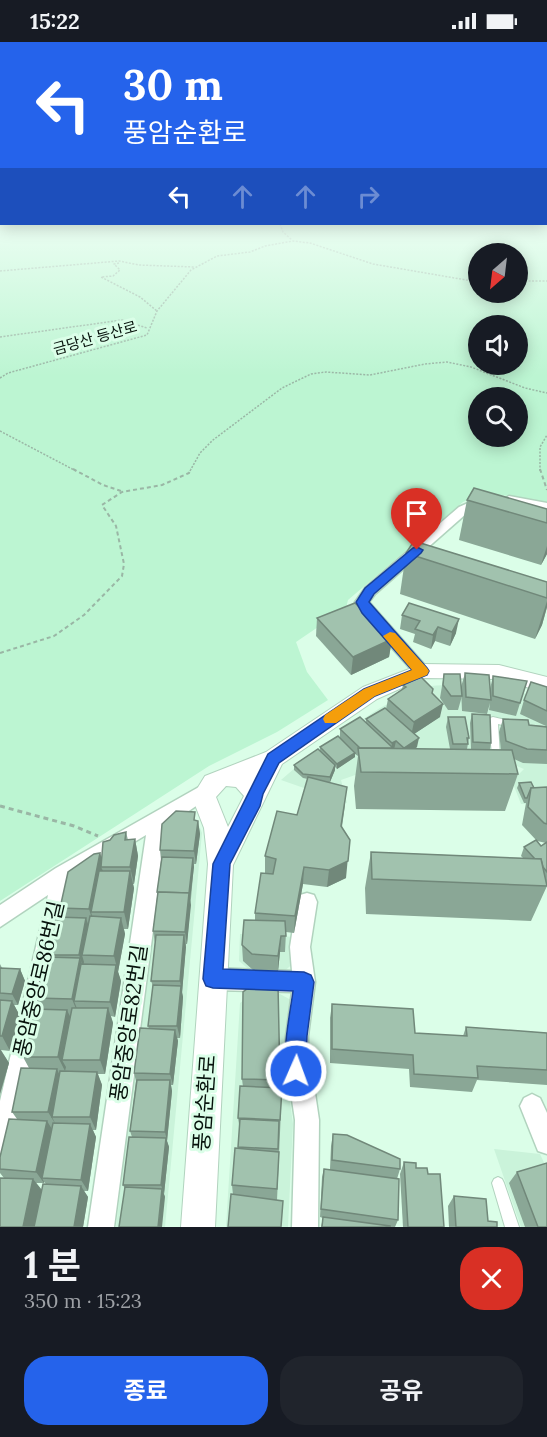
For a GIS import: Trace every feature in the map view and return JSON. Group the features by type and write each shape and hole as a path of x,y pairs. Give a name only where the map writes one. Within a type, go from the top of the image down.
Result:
{"street":[{"path":"422,671 366,610 362,602 364,597 463,510 476,502 499,500 547,507"},
{"name":"풍암순환로","path":"198,1227 221,864 220,848 208,804 217,779 234,776 274,758 370,693 422,671 499,672 547,685"},
{"name":"풍암순환로","path":"221,864 274,758"},
{"path":"0,917 63,874 167,814 208,804 225,819 233,818 251,803 248,782 234,776"},
{"name":"풍암중앙로82번길","path":"102,1227 167,814"},
{"name":"풍암중앙로86번길","path":"0,1154 63,874"},
{"path":"305,1227 306,1120 303,1093 296,1071 297,1036 304,982 300,946 307,902"},
{"path":"213,979 304,982"},
{"path":"532,1106 547,1142"}],"lane":[{"path":"496,756 493,720 521,726"},
{"path":"498,1183 512,1227"}],"path":[{"path":"0,271 78,265"},
{"path":"114,265 120,270 113,276 101,277 119,288 140,296 157,311"},
{"path":"137,265 197,267"},
{"name":"금당산 등산로","path":"0,378 8,373 147,335 147,328 157,311 179,282 200,265"},
{"name":"금당산 등산로","path":"393,265 468,280"},
{"path":"528,281 546,282"},
{"path":"0,337 114,320 122,320 147,328"},
{"path":"0,652 54,636 91,609 122,576 124,564 116,526 102,505 122,492 162,485 189,473 195,460 209,443 279,389 314,374 336,372 370,375 431,362 459,364 478,369 516,385 547,393"},
{"path":"0,431 103,485 122,492"},
{"path":"547,435 542,440 538,456 547,490"},
{"path":"0,806 74,826 116,843"}],"shaded area":[{"path":"0,265 468,265 468,303 528,303 528,265 547,265 547,503 516,496 494,495 463,502 348,600 346,608 296,642 307,672 328,700 277,732 209,766 0,901"},
{"path":"458,684 528,694 547,701 547,730 489,715 491,760 412,755 341,780 347,803 281,780 317,749 380,708 410,692 430,686"},
{"path":"497,727 547,738 547,803 521,804 512,781 524,769 502,760"},
{"path":"198,823 202,833 165,1227 116,1227 162,836"},
{"path":"240,934 296,937 295,962 282,973 252,972 239,961"},
{"path":"255,992 280,994 291,1000 292,1016 287,1078 293,1124 288,1227 226,1227 240,1003"},
{"path":"494,1149 540,1154 547,1169 547,1227 521,1227"}],"building":[{"path":"474,488 547,509 547,523 467,500"},
{"path":"414,541 547,582 547,598 406,553"},
{"path":"355,603 392,639 353,657 317,618"},
{"path":"409,603 459,619 452,632 438,627 433,635 415,629 420,621 402,615"},
{"path":"465,673 489,675 491,700 466,697"},
{"path":"444,674 460,674 462,696 451,696 443,685"},
{"path":"493,676 527,681 520,703 493,696"},
{"path":"421,677 443,704 414,722 388,699 406,687 403,685"},
{"path":"531,682 547,687 547,711 524,700"},
{"path":"385,708 419,738 404,748 396,741 392,743 366,719"},
{"path":"472,714 490,715 491,743 473,742"},
{"path":"360,717 393,748 360,748 340,729"},
{"path":"448,717 465,717 468,744 453,744"},
{"path":"503,719 528,720 529,725 547,727 547,750 527,749 506,741"},
{"path":"338,736 355,753 337,764 320,747"},
{"path":"358,748 512,750 518,774 361,772"},
{"path":"318,749 335,765 330,777 303,774 294,765"},
{"path":"308,777 347,787 341,826 350,840 348,861 329,870 304,867 295,916 255,913 261,873 273,874 276,859 265,856 277,811 297,815"},
{"path":"531,782 534,788 531,788 525,798 519,783"},
{"path":"547,787 547,824 528,807 531,788"},
{"path":"176,811 195,812 194,820 198,821 194,851 160,850 162,824"},
{"path":"126,832 125,840 135,839 130,867 101,867 103,842 110,840 114,835"},
{"path":"536,840 541,846 547,842 547,872 541,859 535,859 524,847"},
{"path":"371,852 541,859 547,886 372,879"},
{"path":"100,853 89,909 60,908 68,872 94,854"},
{"path":"162,857 193,858 189,893 157,892"},
{"path":"99,871 130,871 124,912 91,912"},
{"path":"158,892 189,893 185,932 153,931"},
{"path":"90,916 121,918 114,956 82,955"},
{"path":"56,917 86,918 79,955 48,955"},
{"path":"244,920 285,921 286,936 281,936 278,956 252,954 242,945"},
{"path":"156,935 184,935 180,981 151,981"},
{"path":"45,957 80,958 72,999 36,998"},
{"path":"81,964 116,965 110,1002 74,1001"},
{"path":"0,968 20,969 12,994 0,993"},
{"path":"255,983 278,985 280,1080 242,1079 243,992"},
{"path":"153,985 181,986 177,1026 148,1026"},
{"path":"0,1000 12,1001 2,1036 0,1036"},
{"path":"332,1004 413,1009 415,1033 467,1036 466,1027 547,1033 547,1070 477,1066 478,1078 414,1074 413,1055 332,1049"},
{"path":"72,1008 108,1008 100,1060 62,1060"},
{"path":"33,1009 67,1010 58,1057 23,1057"},
{"path":"140,1028 175,1030 170,1074 134,1073"},
{"path":"21,1068 57,1069 48,1112 12,1112"},
{"path":"60,1071 97,1072 90,1117 52,1117"},
{"path":"137,1080 170,1080 165,1132 130,1131"},
{"path":"240,1086 282,1088 280,1120 238,1118"},
{"path":"9,1119 47,1121 36,1172 0,1169 0,1157"},
{"path":"240,1119 279,1121 278,1149 238,1147"},
{"path":"53,1123 90,1124 81,1180 42,1178"},
{"path":"333,1134 347,1135 400,1159 400,1169 332,1160"},
{"path":"129,1137 166,1138 161,1185 123,1185"},
{"path":"235,1148 279,1152 277,1189 232,1185"},
{"path":"404,1162 416,1163 416,1168 427,1168 428,1174 440,1174 444,1227 408,1227"},
{"path":"547,1163 547,1227 538,1227 517,1172"},
{"path":"324,1169 399,1179 398,1220 321,1209"},
{"path":"0,1178 33,1179 23,1227 0,1227"},
{"path":"43,1184 81,1186 74,1227 34,1227"},
{"path":"125,1187 162,1189 158,1227 119,1227"},
{"path":"231,1194 283,1201 281,1227 228,1227"},
{"path":"454,1196 486,1199 488,1221 497,1222 497,1227 456,1227"},
{"path":"323,1217 390,1226 390,1227 322,1227"}],"slow traffic":[{"path":"330,719 381,687 422,671 390,636"}],"route":[{"path":"296,1071 297,1036 304,982 213,979 221,864 274,758 370,693 422,671 366,610 362,602 370,591 417,550"}]}
